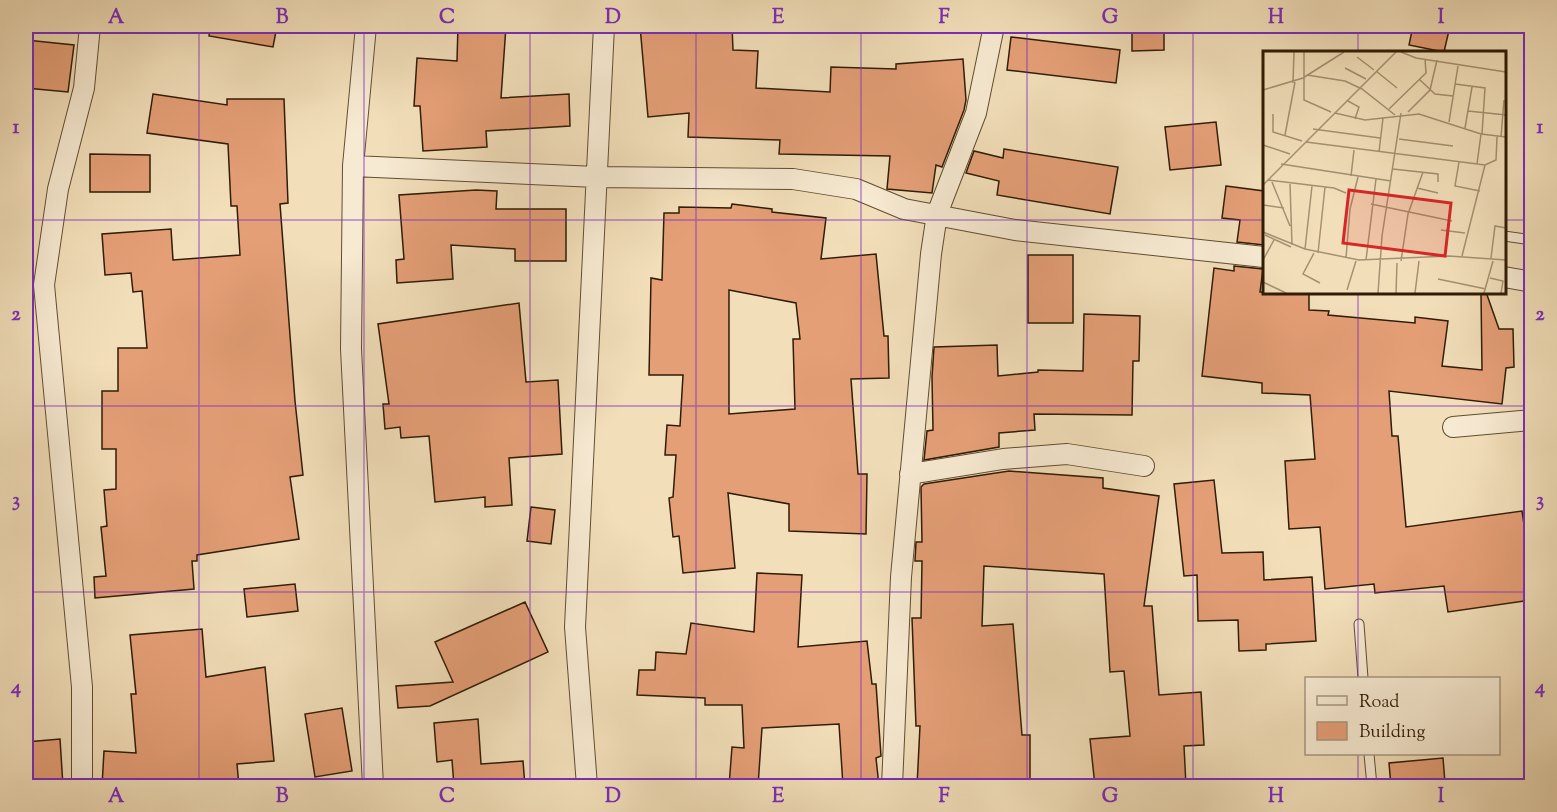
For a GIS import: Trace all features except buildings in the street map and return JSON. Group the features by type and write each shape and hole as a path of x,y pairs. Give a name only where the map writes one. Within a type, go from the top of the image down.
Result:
{"street":[{"path":"82,786 82,687 44,285 58,189 84,88 90,26"},
{"path":"366,26 352,166 351,349 373,786"},
{"path":"587,786 575,627 588,396 604,26"},
{"path":"892,786 900,577 937,214 976,113 994,26"},
{"path":"352,166 596,177 793,179 856,189 904,209 1015,230 1263,257"},
{"path":"1506,277 1532,282"},
{"path":"1453,427 1532,420"},
{"path":"910,474 1002,459 1067,454 1144,466"}],"lane":[{"path":"1506,236 1532,240"},
{"path":"1359,624 1363,677"},
{"path":"1369,755 1372,786"}]}
